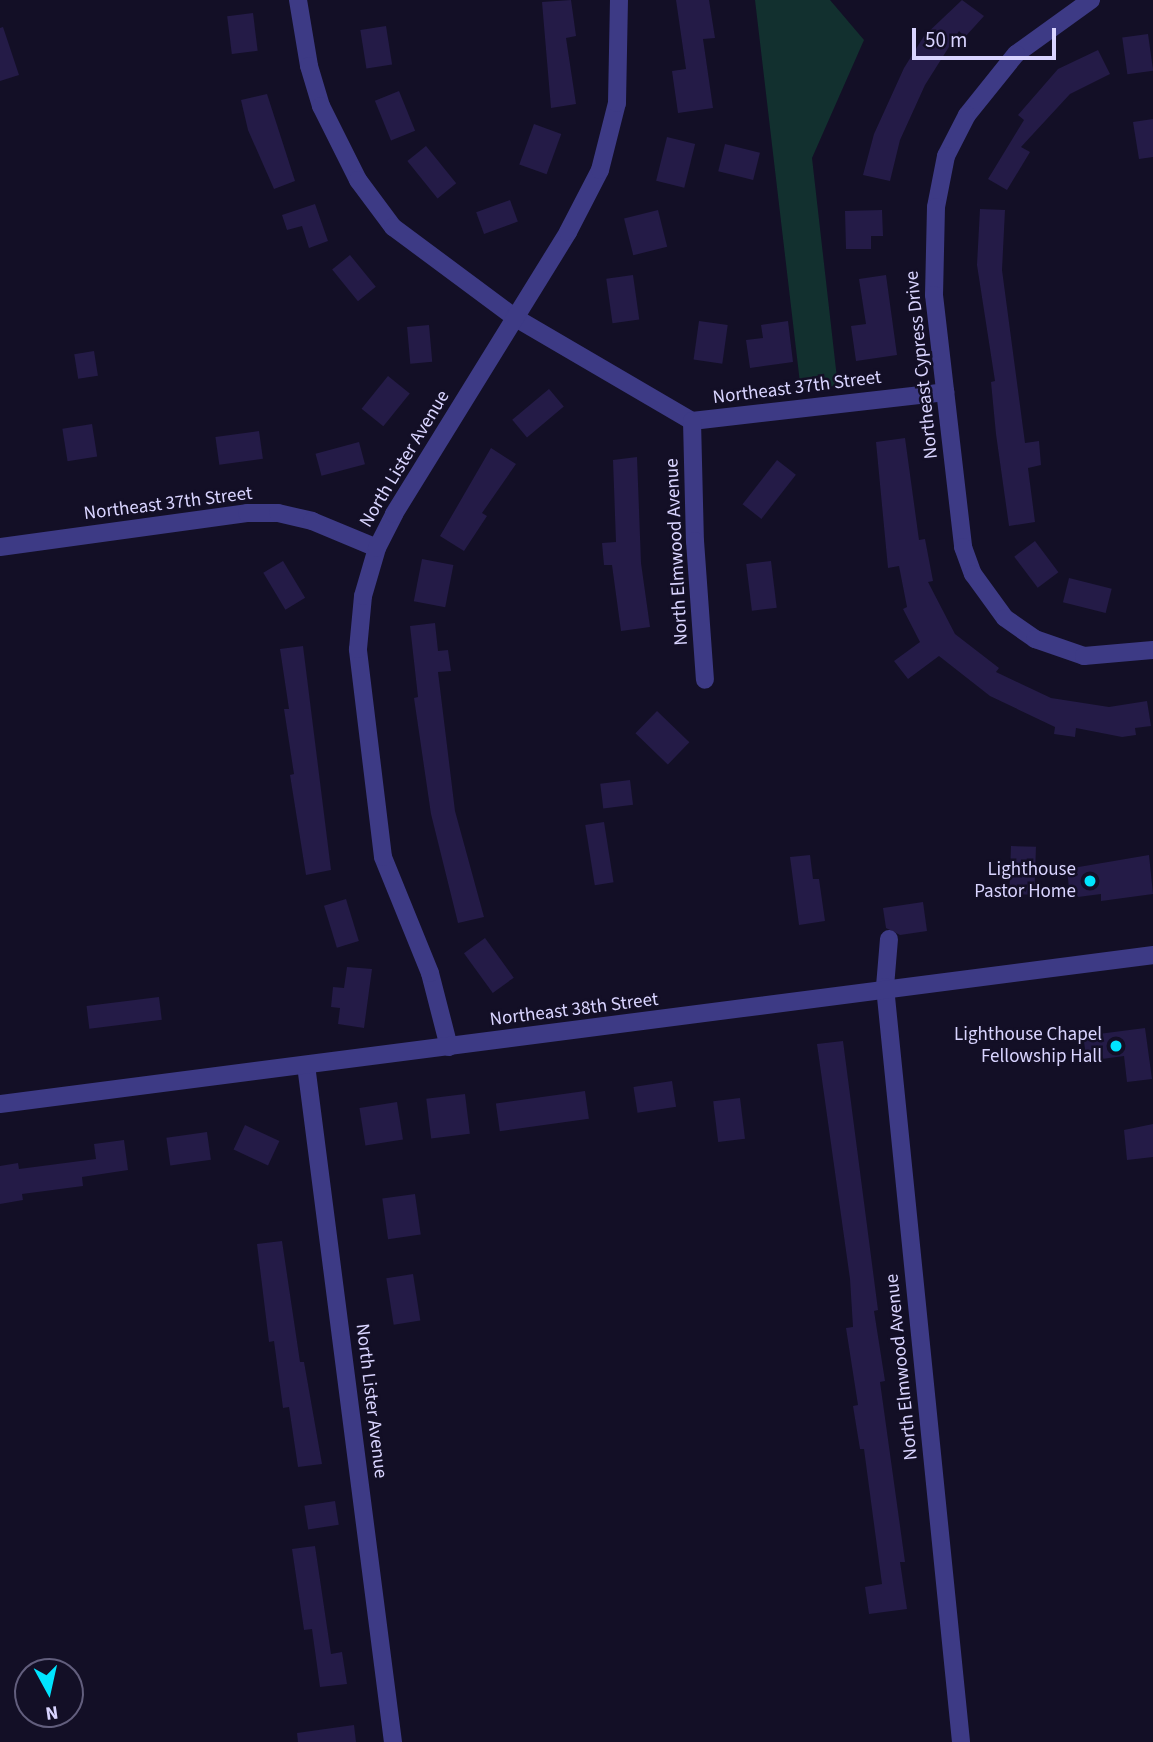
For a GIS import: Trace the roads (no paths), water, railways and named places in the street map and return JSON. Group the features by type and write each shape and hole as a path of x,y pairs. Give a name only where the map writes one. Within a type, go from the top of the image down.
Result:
{"street":[{"name":"Northeast 37th Street","path":"298,0 309,66 321,106 358,180 393,227 514,317 692,421 945,392"},
{"name":"North Lister Avenue","path":"449,1047 430,972 383,857 372,796 358,649 363,596 377,548 514,317 586,202 603,159 621,68 619,0"},
{"name":"Northeast Cypress Drive","path":"1091,0 1044,30 995,75 967,115 946,156 936,206 932,265 963,547 973,574 1005,618 1035,639 1084,656 1153,650"},
{"name":"North Elmwood Avenue","path":"692,421 695,541 705,680"},
{"name":"Northeast 37th Street","path":"0,547 247,513 278,513 312,521 377,548"},
{"name":"North Elmwood Avenue","path":"889,939 885,987 961,1742"},
{"name":"Northeast 38th Street","path":"0,1104 449,1047 885,987 1153,955"},
{"name":"North Lister Avenue","path":"306,1065 393,1742"}],"place":[{"name":"Lighthouse Pastor Home","path":"1090,881"},
{"name":"Lighthouse Chapel Fellowship Hall","path":"1116,1046"}]}
